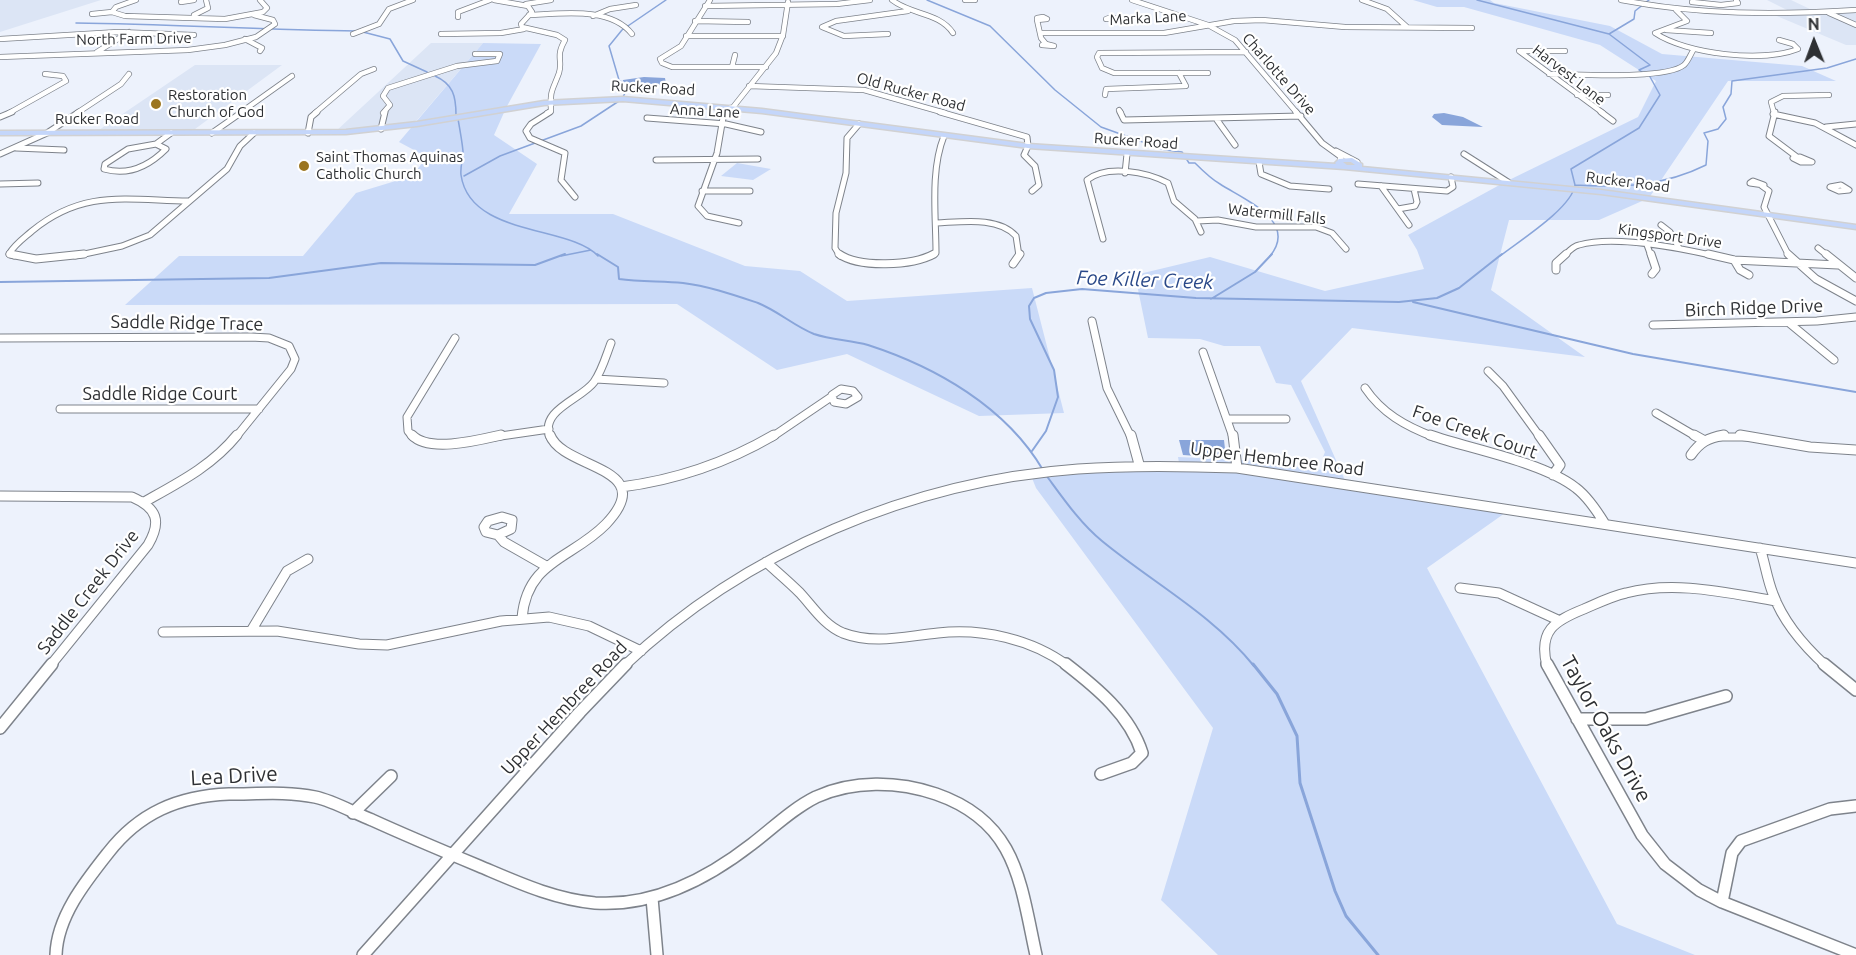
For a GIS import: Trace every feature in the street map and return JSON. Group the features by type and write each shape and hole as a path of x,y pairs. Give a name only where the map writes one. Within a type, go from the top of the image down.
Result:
{"main road":[{"name":"Rucker Road","path":"0,133 308,133 381,129 550,102 633,99 730,108 1028,146 1304,165 1357,164 1395,171 1582,190 1856,227"}],"street":[{"path":"112,12 120,5 136,0"},
{"path":"182,2 194,0"},
{"path":"186,16 208,8 206,0"},
{"path":"92,14 112,12 125,16 186,16 225,19 254,15 267,8 260,0"},
{"path":"353,34 379,24 389,9 412,0"},
{"path":"458,17 462,9 492,0 526,4 551,0"},
{"path":"710,0 694,21 680,47 660,59 662,63 672,67 766,67"},
{"path":"705,6 870,0"},
{"path":"892,0 908,10 945,21 953,33"},
{"path":"965,0 976,1"},
{"name":"Charlotte Drive","path":"1132,0 1208,25 1235,40 1322,143 1357,164"},
{"path":"1362,0 1387,9 1407,27"},
{"path":"1621,0 1676,10 1734,15 1856,10"},
{"path":"1692,2 1726,5 1737,3 1736,0"},
{"path":"739,223 721,221 701,212 698,206 721,136 718,124 776,52 783,36 788,2"},
{"path":"524,29 521,24 532,9 526,4"},
{"path":"592,16 610,9 636,5"},
{"path":"828,32 822,27 831,21 908,10"},
{"path":"1676,10 1687,21 1660,29 1655,33 1694,49 1773,54 1792,53 1798,49 1793,44 1779,40"},
{"path":"1826,12 1856,25"},
{"name":"North Farm Drive","path":"0,57 42,52 183,51 244,39 275,24 273,20 254,15"},
{"path":"529,15 592,16 619,22 632,34"},
{"path":"1037,20 1046,44"},
{"path":"1112,20 1116,33"},
{"name":"Marka Lane","path":"1040,33 1164,33 1208,25 1262,20 1345,27 1472,28"},
{"path":"694,21 748,22"},
{"path":"30,35 38,29"},
{"path":"441,34 501,33 524,29 557,35 565,40 558,52 560,71 549,88 549,114 531,124 526,131 531,138 565,153 561,180 575,197"},
{"path":"1660,29 1710,33"},
{"path":"90,52 129,32"},
{"path":"0,39 30,35 129,32 194,35"},
{"path":"818,36 828,32 847,35 888,34"},
{"path":"686,36 783,36"},
{"path":"244,39 259,44 262,48 260,51"},
{"path":"97,52 109,43"},
{"path":"1549,74 1660,72 1684,65 1694,49"},
{"name":"Harvest Lane","path":"1564,51 1519,51 1613,121"},
{"path":"1208,73 1114,73 1102,68 1097,57 1099,53 1120,52 1246,52"},
{"path":"381,129 382,115 390,105 383,96 388,88 457,66 489,64 497,61 500,54 475,54"},
{"path":"732,67 735,55"},
{"path":"308,133 310,117 361,74 374,69"},
{"path":"1105,95 1106,89 1186,86 1179,73"},
{"path":"0,117 21,108 66,81 63,76 45,74"},
{"path":"0,154 47,133 121,84 129,74"},
{"path":"212,133 292,76"},
{"name":"Old Rucker Road","path":"750,86 864,90 1027,137 1028,146"},
{"path":"1577,95 1608,95"},
{"path":"1797,157 1769,136 1775,110 1772,102 1777,98 1829,95"},
{"path":"1119,110 1124,120 1216,120 1301,116"},
{"path":"1773,114 1826,127 1856,145"},
{"name":"Anna Lane","path":"647,118 746,125 761,132"},
{"path":"1216,120 1234,145"},
{"path":"859,124 847,138 846,173 836,213 837,252 845,259 860,262 924,260 938,250 936,182 939,147 944,136"},
{"path":"1826,127 1856,124"},
{"path":"153,144 166,149 148,164 126,171 104,169 105,164 122,152 153,144 168,133"},
{"path":"188,201 96,201 74,205 60,211 12,247 9,254 25,259 118,249 150,235 227,168 240,146 254,133"},
{"path":"1028,146 1024,155 1035,166 1039,185 1032,192"},
{"path":"15,147 64,150"},
{"name":"Charlotte Drive","path":"1333,150 1340,156 1341,163"},
{"path":"1125,173 1127,154"},
{"path":"1464,154 1480,167 1496,173 1508,182"},
{"path":"656,159 758,159"},
{"path":"1259,162 1262,174 1278,183 1329,189"},
{"path":"1082,169 1092,174 1125,173 1149,176 1166,182 1172,188 1174,202 1197,221 1201,232"},
{"path":"1092,174 1087,180 1103,239"},
{"path":"1358,184 1452,190 1451,177"},
{"path":"0,184 38,183"},
{"path":"0,190 8,184"},
{"path":"1381,186 1409,225"},
{"path":"1762,186 1769,192 1764,207 1786,252 1796,264 1816,279 1856,301"},
{"path":"1398,209 1415,206 1417,202 1414,189"},
{"path":"702,191 750,191"},
{"name":"Watermill Falls","path":"1197,221 1218,220 1256,227 1316,227 1336,235 1346,249"},
{"path":"937,223 986,223 1008,229 1016,237 1020,255 1013,264"},
{"path":"1661,225 1670,232 1679,248"},
{"name":"Kingsport Drive","path":"1556,270 1556,262 1562,255 1587,241 1679,248 1734,260 1838,265"},
{"path":"1647,245 1656,269 1652,274"},
{"path":"1818,248 1856,278"},
{"path":"1734,260 1740,270 1749,275"},
{"name":"Birch Ridge Drive","path":"1653,325 1788,322 1856,317"},
{"path":"1092,321 1107,387 1129,428 1139,464"},
{"path":"1788,322 1834,360"},
{"name":"Saddle Ridge Trace","path":"0,338 251,337 281,341 294,352 293,364 259,409 215,459 144,502"},
{"path":"455,338 407,417 405,426 409,434 424,442 446,444 549,429"},
{"path":"522,618 529,588 546,566 611,519 621,502 621,487 606,470 559,449 551,440 549,429 557,411 588,389 596,379 611,343"},
{"path":"1203,352 1229,419 1237,450 1237,468"},
{"path":"1488,371 1499,381 1554,455 1560,465 1553,475"},
{"path":"596,379 664,383"},
{"name":"Foe Creek Court","path":"1365,388 1376,406 1405,424 1553,475 1582,494 1605,524"},
{"path":"621,487 658,484 713,466 788,429 831,397"},
{"name":"Saddle Ridge Court","path":"60,409 259,409"},
{"path":"1656,413 1703,440"},
{"path":"1229,419 1287,419"},
{"path":"1691,455 1695,447 1703,440 1720,435 1744,435 1808,447 1856,450"},
{"name":"Upper Hembree Road","path":"363,955 591,698 641,651 707,599 766,562 836,528 899,504 1023,474 1052,470 1139,464 1237,468 1856,563"},
{"path":"0,496 115,495 144,502"},
{"name":"Saddle Creek Drive","path":"2,722 153,538 157,517 153,508 144,502"},
{"path":"498,535 504,542 546,566"},
{"path":"1760,548 1776,602 1803,639 1856,690"},
{"path":"250,631 287,571 308,559"},
{"path":"766,562 801,594 824,621 842,632 883,641 936,633 975,632 1026,645 1056,657 1113,704 1129,721 1139,739 1142,753 1132,763 1101,774"},
{"path":"1460,588 1480,589 1509,595 1558,620 1618,595 1646,590 1695,589 1776,602"},
{"path":"163,632 297,632 359,644 387,645 522,618 549,617 574,621 641,651"},
{"name":"Taylor Oaks Drive","path":"1558,620 1545,636 1544,654 1548,668 1651,848 1681,878 1722,902 1856,955"},
{"path":"1577,719 1646,719 1726,696"},
{"path":"353,813 391,776"},
{"name":"Lea Drive","path":"56,955 55,939 63,920 105,852 125,830 152,811 182,798 211,793 290,792 319,798 452,856 564,900 607,904 652,898 686,887 715,872 800,807 822,794 860,784 899,785 961,804 981,817 997,833 1013,862 1036,955"},
{"path":"1722,902 1732,853 1741,841 1830,809 1856,806"},
{"path":"652,898 657,955"}],"shaded area":[{"path":"0,0 101,0 0,32"},
{"path":"1413,0 1490,0 1494,3 1610,26 1662,54 1802,66 1836,81 1728,81 1649,198 1599,220 1509,220 1491,290 1585,357 1352,328 1301,381 1347,485 1515,506 1427,568 1617,924 1695,955 1218,955 1161,900 1213,728 1036,488 1032,478 1067,473 1180,469 1178,457 1245,460 1338,472 1333,461 1323,457 1325,452 1291,385 1276,383 1260,346 1224,346 1200,339 1148,338 1135,275 1210,257 1325,291 1424,269 1408,235 1505,182 1638,117 1656,81 1600,45 1464,7 1437,7"},
{"path":"1767,0 1791,0 1812,10 1856,13 1856,45 1846,45 1772,14 1793,13"},
{"path":"431,43 483,43 412,126 335,132"},
{"path":"483,43 541,44 494,135 537,164 509,214 613,214 745,266 800,271 847,301 1032,288 1064,413 979,416 847,354 777,370 677,304 125,305 179,256 303,256 356,193 412,176 427,157 399,142"},
{"path":"195,65 282,65 191,132 96,132"},
{"path":"737,163 771,169 753,180 721,176"}],"water":[{"path":"644,77 665,78 666,84 638,87 622,84 623,80"},
{"path":"1444,113 1463,117 1483,127 1442,125 1432,117 1434,114"},
{"path":"1179,440 1224,440 1226,458 1183,455"}],"waterway":[{"path":"622,82 619,80 609,46 622,30 666,0"},
{"path":"927,0 990,26 1055,90 1101,127 1165,150 1182,152 1189,163 1195,163 1213,180 1265,212 1278,232 1277,243 1270,256"},
{"path":"1477,0 1609,34"},
{"path":"1609,34 1634,19 1635,11 1649,0"},
{"path":"76,23 357,31"},
{"path":"363,32 390,39 403,61 427,72"},
{"path":"1609,34 1650,65 1639,70 1642,72"},
{"name":"Foe Killer Creek","path":"1575,185 1642,184 1674,177 1706,165 1708,141 1704,133 1718,129 1726,119 1723,107 1731,94 1732,81 1827,68 1856,59"},
{"path":"1575,185 1571,169 1639,128 1660,95 1649,75"},
{"path":"435,76 450,87 456,115"},
{"path":"623,97 628,87"},
{"path":"464,176 500,156 581,126 619,101"},
{"path":"458,119 463,151 461,175 468,195 482,209 501,220 566,239 590,250"},
{"name":"Foe Killer Creek","path":"1500,256 1555,214 1572,194 1575,185"},
{"path":"561,256 590,250"},
{"path":"590,250 598,256"},
{"path":"0,282 269,278 381,263 535,265 565,254"},
{"path":"597,254 618,267 619,279 683,283 721,291 765,306 814,334 868,345 919,365 967,392 989,409 1028,447 1043,470"},
{"path":"1212,298 1255,272 1272,254"},
{"name":"Foe Killer Creek","path":"1212,298 1399,302 1437,298 1459,288 1502,254"},
{"name":"Foe Killer Creek","path":"1032,451 1046,431 1058,397 1054,370 1030,319 1029,306 1034,298 1046,293 1082,289 1212,298"},
{"path":"1413,302 1633,354 1856,392"},
{"name":"Foe Killer Creek","path":"1046,475 1072,510 1094,534 1220,630 1254,666"},
{"name":"Foe Killer Creek","path":"1253,664 1277,694 1297,736 1300,783 1335,891 1346,916 1378,955"}],"place":[{"name":"Restoration Church of God","path":"156,104"},
{"name":"Saint Thomas Aquinas Catholic Church","path":"304,166"}]}
